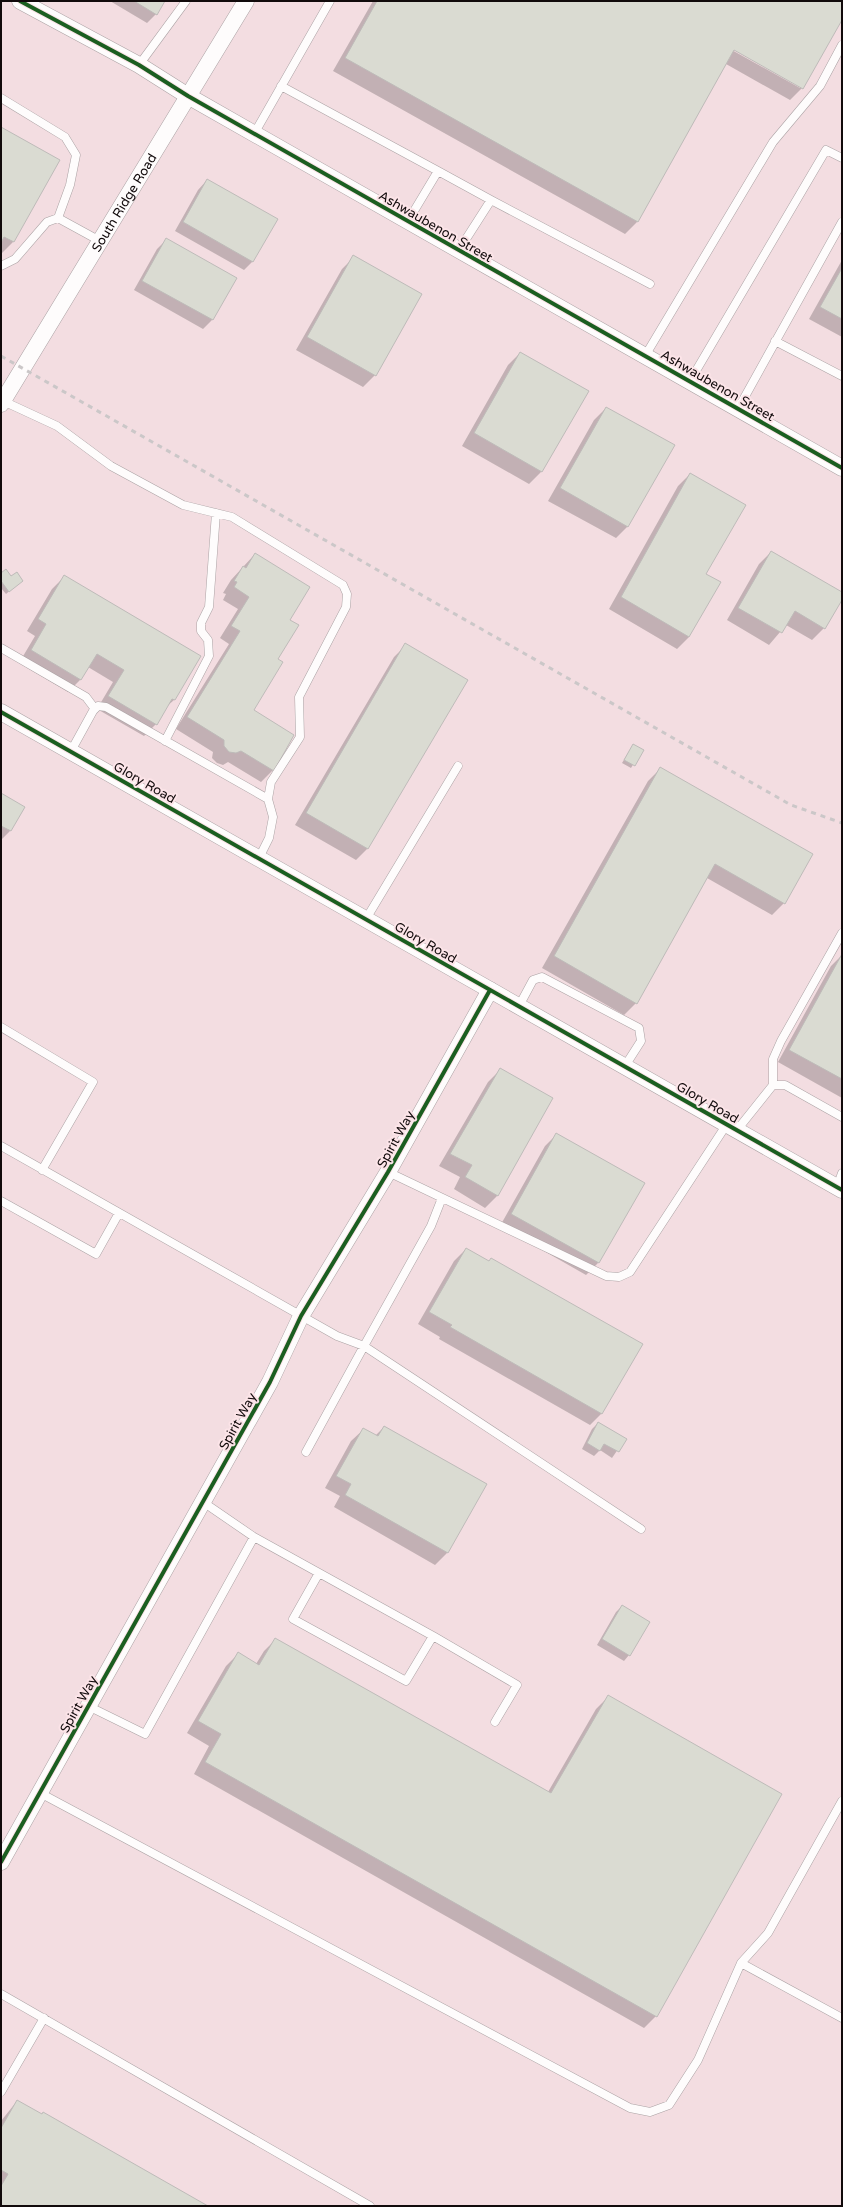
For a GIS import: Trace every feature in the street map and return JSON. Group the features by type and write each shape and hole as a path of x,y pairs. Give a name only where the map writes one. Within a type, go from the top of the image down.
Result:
{"street":[{"name":"South Ridge Road","path":"2,403 244,2"},
{"name":"Ashwaubenon Street","path":"30,4 139,65 188,96 254,134 842,468"},
{"name":"Glory Road","path":"1,712 732,1127 840,1183"},
{"name":"Spirit Way","path":"1,1862 270,1382 301,1316 388,1172 490,990"}],"lane":[{"path":"139,65 186,1"},
{"path":"254,134 330,1"},
{"path":"645,356 773,142 820,86 842,45"},
{"path":"281,86 650,284"},
{"path":"1,98 65,136 76,155 70,185 58,218"},
{"path":"690,381 826,150 842,158"},
{"path":"408,221 438,170"},
{"path":"459,250 491,200"},
{"path":"1,266 15,259 47,222 58,218 100,241"},
{"path":"738,409 842,222"},
{"path":"775,341 842,376"},
{"path":"2,403 57,426 111,466 183,505 232,517 330,577 342,586 347,594 346,607 300,697 300,737 271,782 268,799 273,817 269,838 259,858"},
{"path":"165,740 209,656 208,640 201,631 200,623 209,607 216,513"},
{"path":"1,648 86,696 95,709"},
{"path":"71,752 95,709 98,706 106,707 268,799"},
{"path":"366,919 458,766"},
{"path":"773,1086 773,1059 781,1041 842,933"},
{"path":"519,1006 534,980 542,978 639,1028 640,1041 625,1066"},
{"path":"1,1027 93,1082 42,1170"},
{"path":"388,1172 606,1276 619,1277 630,1272 732,1127 773,1086 785,1086 842,1116"},
{"path":"1,1146 337,1336 364,1346 641,1528"},
{"path":"306,1452 431,1226 442,1198"},
{"path":"1,1201 96,1254 119,1213"},
{"path":"203,1502 254,1537 433,1636 517,1685 495,1722"},
{"path":"88,1706 145,1734 254,1537"},
{"path":"319,1574 293,1619 400,1678 406,1681 433,1636"},
{"path":"40,1793 630,2108 650,2112 669,2104 698,2060 741,1963 768,1934 842,1802"},
{"path":"741,1963 842,2018"},
{"path":"1,1996 44,2018 370,2206"},
{"path":"1,2092 44,2018"}],"shaded area":[{"path":"1,1 842,1 842,2206 1,2206"}],"building":[{"path":"134,1 165,1 157,15"},
{"path":"377,1 842,1 842,20 803,89 734,50 638,222 345,58"},
{"path":"1,127 60,160 14,242 4,237 1,243"},
{"path":"207,179 278,219 253,262 183,222"},
{"path":"166,238 237,278 213,320 142,281"},
{"path":"353,255 422,294 376,376 307,337"},
{"path":"842,268 842,319 820,307"},
{"path":"520,352 589,391 542,472 474,433"},
{"path":"606,407 675,445 628,527 560,488"},
{"path":"690,473 746,505 706,574 721,582 689,637 621,597"},
{"path":"771,551 842,592 842,600 825,629 795,611 782,633 738,608"},
{"path":"255,553 310,587 290,620 299,625 278,659 283,662 254,710 294,735 274,771 241,751 236,753 229,752 224,746 224,740 187,717 240,631 231,626 249,597 234,587 237,582 234,581 243,566 246,568"},
{"path":"6,569 11,576 17,572 23,581 9,592 1,581 1,573"},
{"path":"64,575 201,656 175,700 172,699 157,725 108,696 124,670 97,654 81,680 31,650 46,624 38,619"},
{"path":"405,643 468,680 368,849 306,813"},
{"path":"633,744 644,750 635,766 624,760"},
{"path":"660,767 813,854 785,904 715,864 637,1004 554,956"},
{"path":"1,793 25,807 11,831 1,826"},
{"path":"842,954 842,1079 789,1050"},
{"path":"500,1068 553,1098 498,1196 465,1177 472,1165 450,1154"},
{"path":"556,1133 645,1183 599,1263 511,1214"},
{"path":"466,1248 489,1261 491,1258 643,1344 602,1414 450,1327 452,1325 429,1312"},
{"path":"598,1422 627,1439 619,1452 604,1444 600,1451 587,1443"},
{"path":"384,1426 487,1484 448,1553 345,1495 351,1484 336,1476 363,1428 378,1436"},
{"path":"622,1605 650,1622 630,1656 602,1639"},
{"path":"275,1638 551,1793 608,1695 782,1794 657,2017 205,1762 221,1734 198,1721 238,1652 259,1665"},
{"path":"17,2100 42,2114 43,2112 208,2206 1,2206 1,2186 8,2174 1,2170 1,2128"}],"railway":[{"path":"1,356 791,805 842,823"}],"cycle path":[{"path":"20,1 139,65 188,96 842,468"},
{"path":"1,712 842,1190"},
{"path":"1,1862 270,1382 301,1316 388,1172 490,990"}]}
